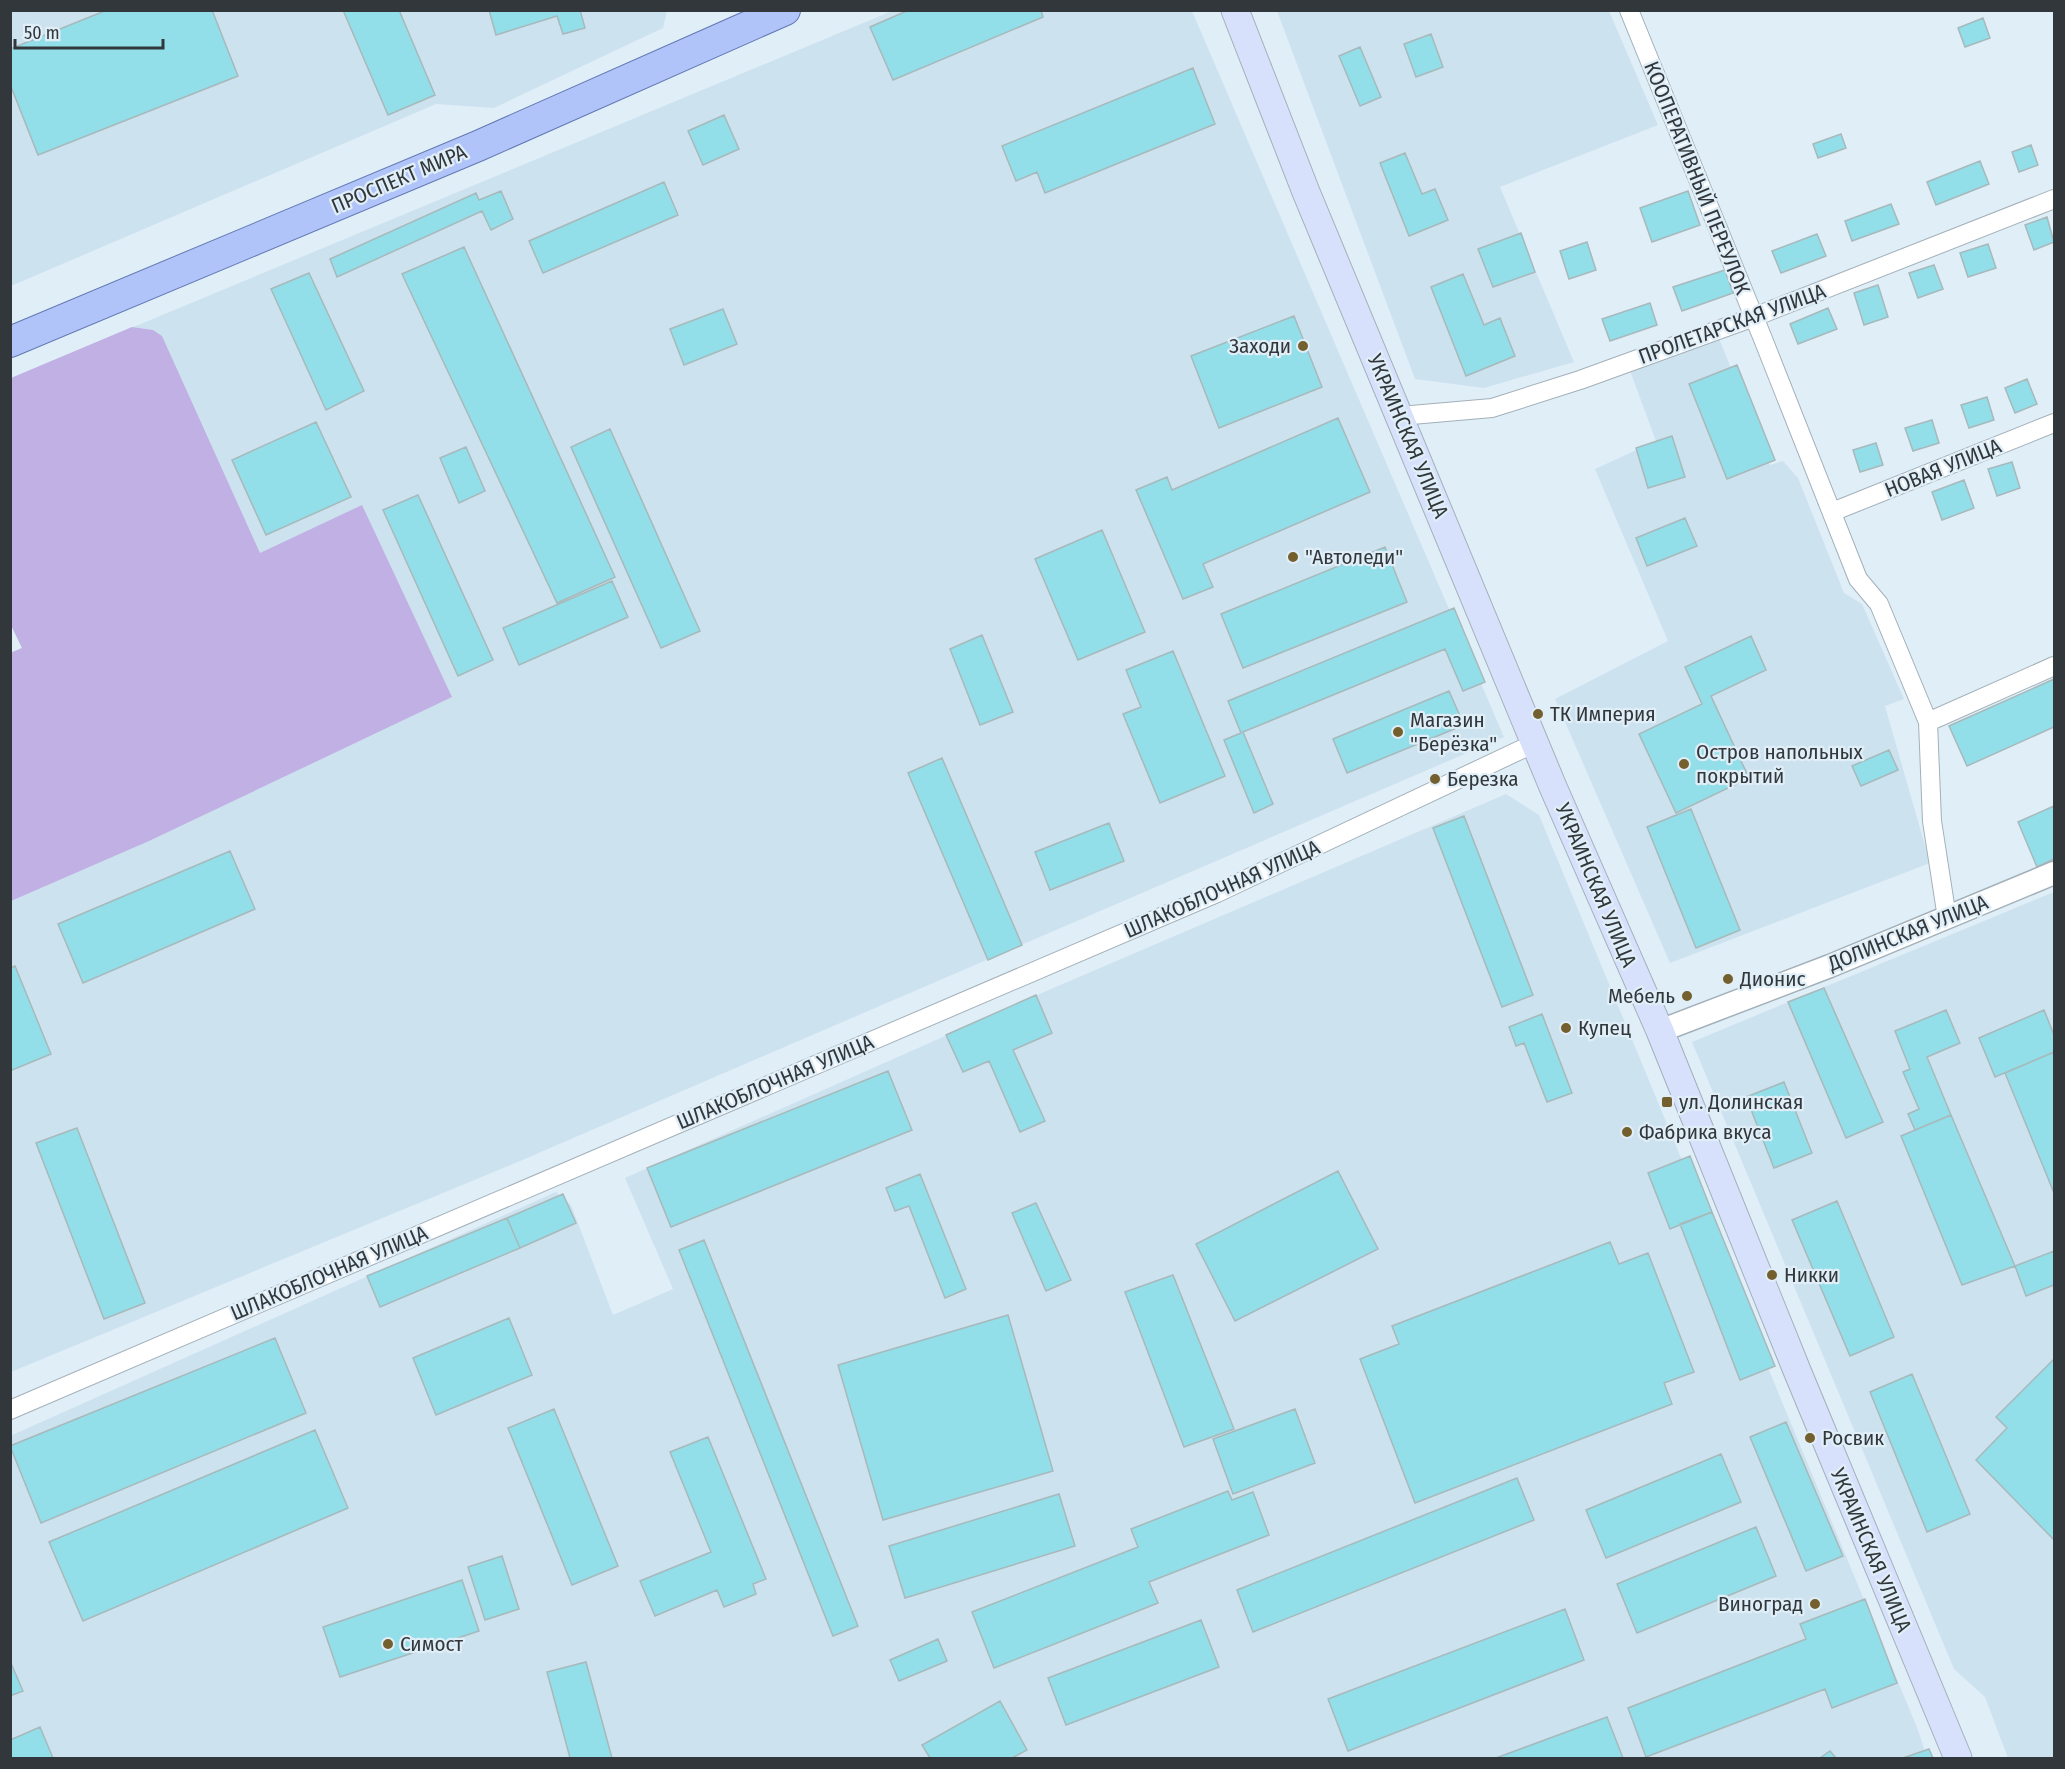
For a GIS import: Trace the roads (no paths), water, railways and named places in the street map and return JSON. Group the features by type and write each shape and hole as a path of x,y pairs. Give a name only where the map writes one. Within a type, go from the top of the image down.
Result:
{"main road":[{"name":"ПРОСПЕКТ МИРА","path":"10,342 478,146 785,10"},
{"name":"УКРАИНСКАЯ УЛИЦА","path":"1235,10 1306,192 1535,743 1660,1031 1958,1758"}],"street":[{"name":"КООПЕРАТИВНЫЙ ПЕРЕУЛОК","path":"1629,10 1858,579 1879,604 1928,722"},
{"name":"ПРОЛЕТАРСКАЯ УЛИЦА","path":"1400,416 1492,408 1580,380 1754,317 2055,199"},
{"name":"НОВАЯ УЛИЦА","path":"1832,512 2055,423"},
{"path":"1947,918 1932,821 1928,722 2055,666"},
{"name":"ШЛАКОБЛОЧНАЯ УЛИЦА","path":"10,1410 1217,893 1535,743"},
{"name":"ДОЛИНСКАЯ УЛИЦА","path":"1660,1031 1830,966 2055,873"}],"place":[{"name":"Заходи","path":"1303,346"},
{"name":"\"Автоледи\"","path":"1293,557"},
{"name":"ТК Империя","path":"1538,714"},
{"name":"Магазин \"Берёзка\"","path":"1398,732"},
{"name":"Остров напольных покрытий","path":"1684,764"},
{"name":"Березка","path":"1435,779"},
{"name":"Дионис","path":"1728,979"},
{"name":"Мебель","path":"1687,996"},
{"name":"Купец","path":"1566,1028"},
{"name":"ул. Долинская","path":"1667,1102"},
{"name":"Фабрика вкуса","path":"1627,1132"},
{"name":"Никки","path":"1772,1275"},
{"name":"Росвик","path":"1810,1438"},
{"name":"Виноград","path":"1815,1604"},
{"name":"Симост","path":"388,1644"}]}
